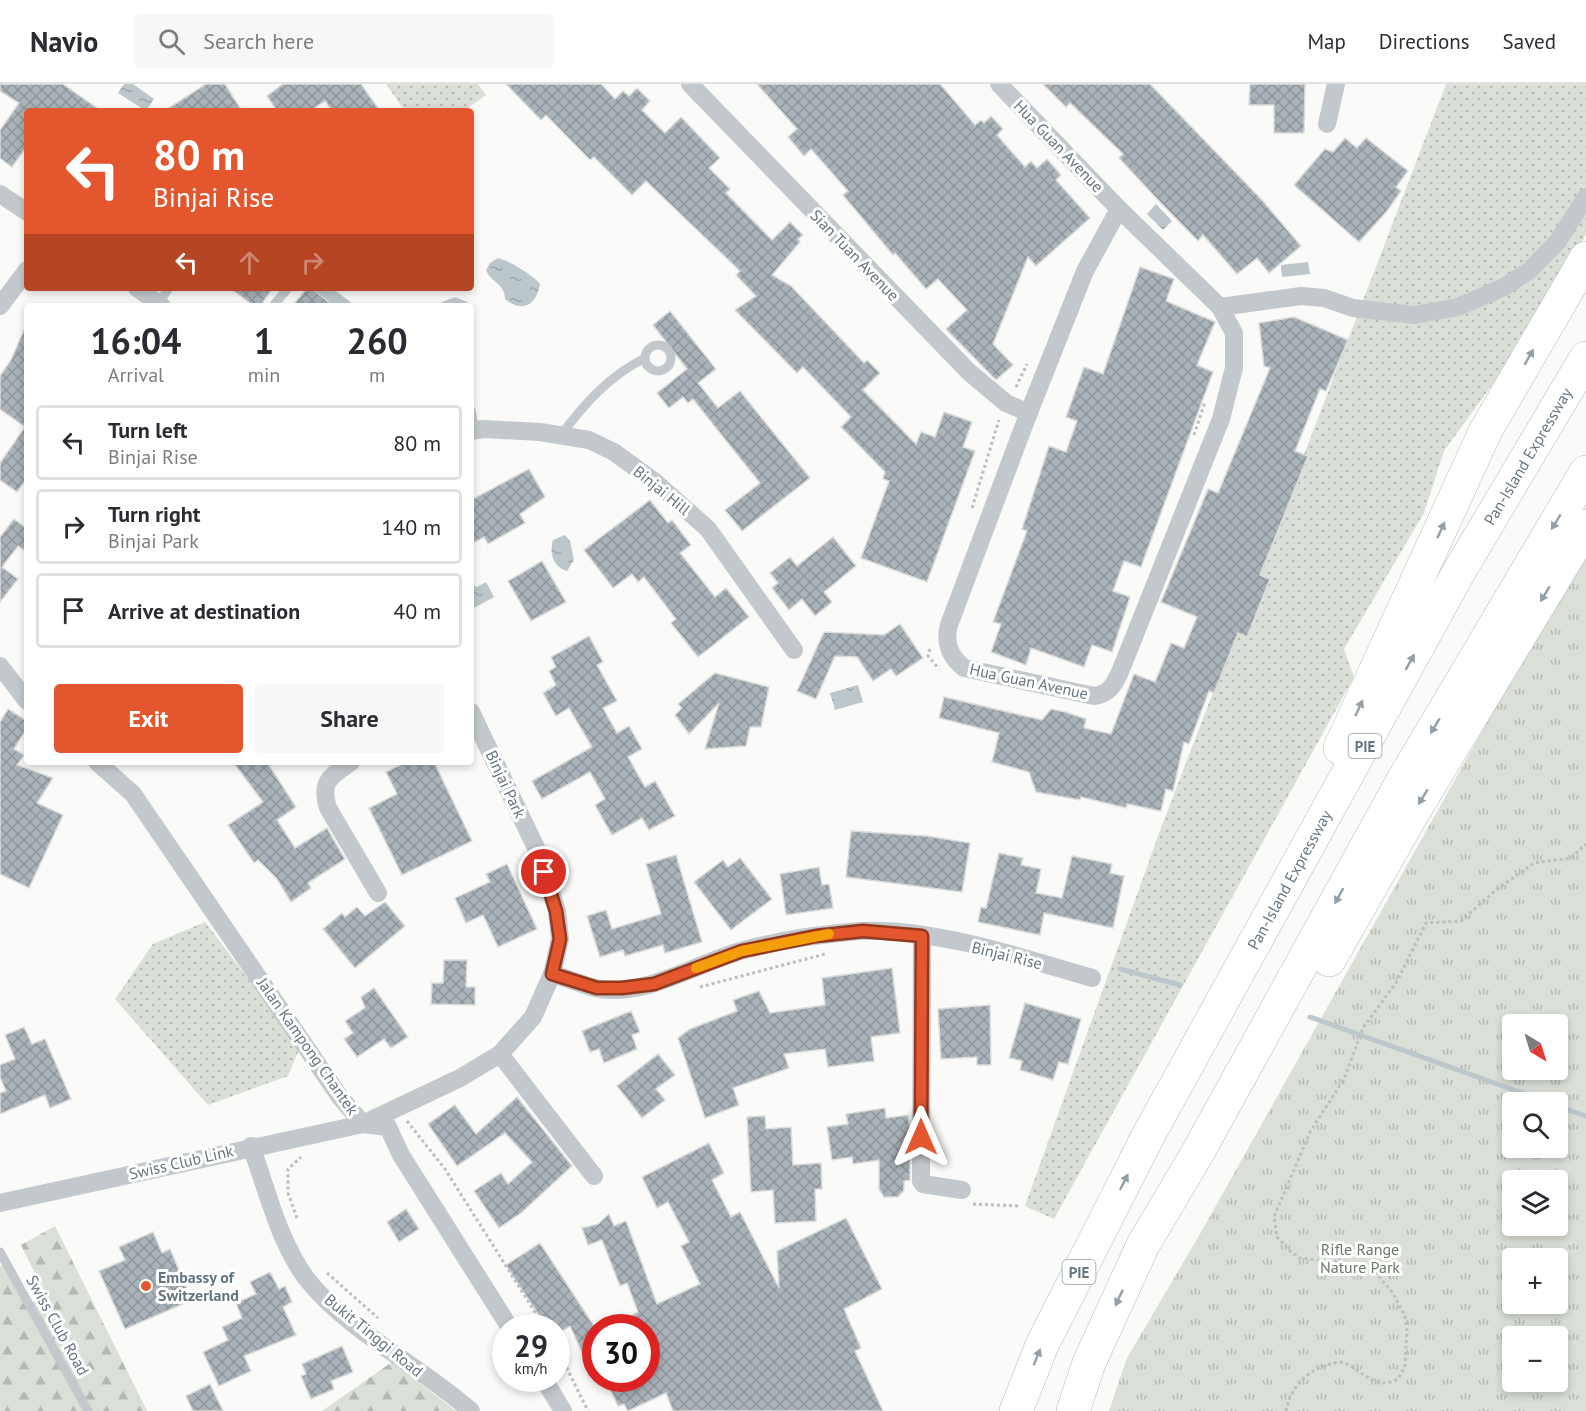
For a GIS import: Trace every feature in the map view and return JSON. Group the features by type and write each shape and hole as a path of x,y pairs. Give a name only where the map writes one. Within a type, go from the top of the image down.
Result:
{"highway":[{"path":"1148,1136 1220,964 1348,733 1486,430 1586,258"},
{"name":"Pan-Island Expressway","path":"1016,1411 1042,1345 1148,1136 1460,570 1586,358"},
{"path":"1073,1411 1089,1363 1143,1245 1197,1154 1402,782 1586,472"},
{"path":"1197,1154 1304,1004 1412,816 1586,526"}],"street":[{"name":"Sian Tuan Avenue","path":"690,84 969,372 1006,403 1029,413"},
{"name":"Hua Guan Avenue","path":"999,84 1119,209 1220,306 1234,333 1234,368 1227,401 1120,672 1112,688 1104,694 1094,696 964,668 948,647 949,626 1029,413 1093,254 1119,209"},
{"path":"1327,124 1336,84"},
{"path":"0,194 24,210"},
{"path":"1220,306 1301,296 1324,298 1353,308 1403,314 1433,312 1458,307 1504,288 1530,270 1558,241 1586,197"},
{"path":"0,306 24,274"},
{"path":"141,291 157,303"},
{"name":"Binjai Hill","path":"474,431 495,429 561,435 589,440 614,452 655,482 708,529 794,650"},
{"path":"0,666 24,697"},
{"name":"Binjai Park","path":"363,1124 460,1078 500,1054 533,1017 552,974 560,939 554,901 538,852 474,718"},
{"name":"Jalan Kampong Chantek","path":"100,765 133,794 340,1097 363,1124 388,1127 401,1155 501,1314"},
{"path":"347,765 331,776 324,794 327,808 378,893"},
{"name":"Binjai Rise","path":"552,974 597,988 654,984 742,951 816,936 863,931 922,936 1013,956 1092,978"},
{"path":"922,936 921,1181 923,1184 963,1197"},
{"path":"500,1054 594,1176"},
{"name":"Swiss Club Link","path":"0,1203 251,1146 363,1124"},
{"name":"Bukit Tinggi Road","path":"251,1146 286,1242 306,1278 337,1309 471,1411"},
{"path":"551,1392 563,1411"}],"lane":[{"path":"276,303 286,291"},
{"path":"561,435 604,385 624,368 645,358"},
{"name":"Swiss Club Road","path":"0,1253 88,1411"}],"path":[{"path":"972,510 1006,403 1028,362"},
{"path":"1190,445 1208,394"},
{"path":"932,640 928,656 934,666 944,672"},
{"path":"1286,1411 1294,1389 1317,1367 1341,1362 1378,1383 1386,1384 1398,1379 1405,1366 1407,1330 1405,1316 1400,1303 1384,1282 1361,1265 1300,1258 1284,1246 1275,1227 1276,1208 1310,1132 1344,1079 1363,1028 1396,983 1426,923 1461,921 1496,890 1534,863 1571,858 1586,844"},
{"path":"695,988 831,952"},
{"path":"399,1107 445,1169 536,1314"},
{"path":"300,1227 288,1192 288,1169 304,1155"},
{"path":"963,1197 1019,1206"},
{"path":"323,1269 382,1321"},
{"path":"570,1374 588,1411"}],"green space":[{"path":"386,84 478,84 486,95 468,108 403,108"},
{"path":"1446,84 1586,84 1586,234 1546,311 1444,451 1424,513 1344,649 1354,677 1054,1219 1025,1206 1161,828"},
{"name":"Rifle Range Nature Park","path":"1586,558 1586,1411 1109,1411 1127,1358 1200,1234 1526,653"},
{"path":"205,922 300,1047 288,1076 208,1105 115,999 153,944"},
{"path":"55,1226 147,1411 0,1411 0,1266 10,1261 30,1303 46,1296 21,1245"},
{"path":"392,1362 456,1411 322,1411"}],"water":[{"path":"124,84 133,84 154,99 148,108 141,108 118,93"},
{"path":"1156,204 1172,221 1163,230 1147,214"},
{"path":"498,258 520,269 540,284 532,302 517,306 505,299 503,290 486,270 490,263"},
{"path":"1308,262 1310,274 1282,277 1281,265"},
{"path":"313,291 336,291 352,303 322,303"},
{"path":"565,535 570,541 574,560 567,571 555,563 552,550 553,540"},
{"path":"486,582 494,597 474,608 474,586 477,587"},
{"path":"858,685 863,702 835,710 830,693"}],"building":[{"path":"0,84 63,84 97,108 24,108 24,150 12,167 0,158 0,130 19,103 0,91"},
{"path":"206,84 225,84 240,108 169,108"},
{"path":"283,84 361,84 378,108 330,108 325,101 314,108 275,108 267,96"},
{"path":"506,84 601,84 615,99 623,91 629,96 637,88 650,101 642,110 665,133 681,117 720,158 709,168 730,189 726,193 772,240 790,222 803,235 798,239 800,242 772,275 791,286 864,363 867,360 880,373 863,390 916,444 921,432 935,437 944,412 972,422 963,447 975,451 927,582 861,558 889,481 883,479 885,472 841,427 851,417 803,367 797,373 735,310 756,296 736,275 740,271 646,181 632,195 594,157 590,160 546,115 541,120"},
{"path":"757,84 940,84 975,125 981,120 984,123 991,116 1003,129 997,135 1025,167 1031,161 1037,168 1047,159 1061,175 1056,180 1090,218 1036,266 1028,257 993,344 1013,365 996,380 946,329 967,310 938,279 926,289 895,253 893,255 843,195 848,191 811,149 804,156 788,137 797,129"},
{"path":"1043,84 1150,84 1262,200 1301,246 1269,273 1257,258 1237,274 1203,235 1198,241 1159,201 1119,158 1123,154 1070,103 1066,107"},
{"path":"1250,84 1305,84 1304,133 1274,133 1274,105 1249,105"},
{"path":"1345,138 1357,148 1366,138 1408,171 1396,187 1401,191 1387,211 1359,242 1294,185 1325,149 1333,152"},
{"path":"1140,267 1174,279 1166,301 1215,322 1197,365 1213,372 1141,567 1124,561 1113,591 1130,597 1112,652 1092,645 1084,667 1031,648 1026,665 991,652 1001,624 993,622 1027,531 1022,529 1049,446 1066,452 1077,421 1066,417 1084,367 1103,374"},
{"path":"234,291 271,291 262,303 250,303"},
{"path":"304,291 315,291 329,303 294,303"},
{"path":"670,311 716,369 698,383 718,408 740,391 810,478 742,531 725,510 760,483 693,399 688,403 683,397 669,408 657,393 687,369 653,325"},
{"path":"1294,317 1348,340 1326,391 1320,389 1295,451 1308,456 1260,575 1270,579 1247,637 1238,633 1214,693 1209,691 1189,744 1184,742 1173,791 1166,789 1161,811 1127,804 1126,808 1081,797 1080,800 1036,792 1029,772 992,762 999,733 939,718 944,697 1042,720 1051,709 1065,712 1086,719 1084,728 1111,734 1134,674 1155,682 1171,643 1184,648 1197,617 1161,602 1208,489 1218,493 1270,368 1264,366 1259,323"},
{"path":"24,330 24,426 0,409 0,376 11,360"},
{"path":"24,428 24,482 17,492 0,480 0,463"},
{"path":"529,469 545,497 520,514 525,523 488,544 484,537 474,542 474,498"},
{"path":"650,500 668,523 672,520 691,545 680,553 715,597 726,588 749,617 698,657 671,623 676,619 644,577 638,582 632,574 613,588 584,550"},
{"path":"14,519 24,527 24,550 18,546 2,567 18,579 0,602 0,537"},
{"path":"833,537 856,566 824,592 832,602 815,616 802,599 789,610 772,588 778,583 770,573 790,557 797,566"},
{"path":"542,561 566,602 531,621 508,581"},
{"path":"900,624 923,658 896,676 891,669 873,681 857,657 835,656 816,699 797,691 824,632 884,635"},
{"path":"589,636 603,662 597,665 617,701 603,708 617,733 629,726 642,749 628,757 645,787 655,781 675,816 649,830 642,818 612,835 595,805 605,799 590,772 542,799 532,781 592,747 569,708 556,716 543,693 556,685 549,671 556,667 551,657"},
{"path":"715,673 769,687 761,727 750,727 746,746 705,749 719,703 689,734 675,715 682,708 678,704"},
{"path":"8,709 24,719 24,733 14,749 24,755 17,765 53,778 37,803 63,815 29,888 0,874 0,722"},
{"path":"235,765 269,765 296,807 277,820 295,848 327,828 345,859 308,883 311,888 291,902 277,879 258,860 254,863 228,825 263,802"},
{"path":"400,765 435,765 472,841 402,875 369,808 397,794 386,772"},
{"path":"851,831 927,836 970,843 962,892 846,877"},
{"path":"999,853 1023,858 1021,865 1041,869 1036,893 1062,898 1072,856 1112,864 1110,873 1124,876 1113,928 1044,913 1040,935 978,922 981,907 986,908"},
{"path":"676,855 702,942 665,953 663,945 625,956 623,950 600,957 587,916 606,910 612,929 661,914 646,864"},
{"path":"740,858 772,899 731,930 694,882 723,860 728,867"},
{"path":"507,864 537,929 498,947 483,915 466,923 455,898 490,882 486,874"},
{"path":"819,867 822,885 829,884 833,908 786,915 780,874"},
{"path":"385,902 405,926 355,968 323,929 342,913 345,917 357,907 365,916"},
{"path":"444,960 467,960 466,987 475,987 475,1005 431,1004 432,983 443,983"},
{"path":"892,968 900,1033 871,1037 874,1061 828,1067 825,1049 784,1054 789,1068 733,1088 739,1105 705,1118 678,1038 690,1029 737,1011 733,1000 759,991 770,1013 825,1005 822,978"},
{"path":"374,988 408,1037 391,1048 384,1039 357,1057 344,1039 353,1033 345,1021 365,1008 361,997"},
{"path":"1025,1003 1081,1019 1068,1064 1059,1062 1053,1080 1020,1070 1022,1061 1009,1058"},
{"path":"990,1005 991,1065 977,1065 977,1057 941,1059 938,1009"},
{"path":"631,1011 640,1032 632,1035 637,1049 604,1063 599,1049 590,1052 582,1031"},
{"path":"24,1027 32,1044 45,1039 71,1099 50,1108 45,1095 0,1114 0,1093 6,1091 0,1077 0,1065 15,1059 5,1035"},
{"path":"658,1054 675,1075 656,1089 665,1100 642,1118 617,1086"},
{"path":"517,1097 572,1166 521,1213 499,1228 474,1191 501,1173 508,1184 532,1162 505,1133 457,1166 428,1124 455,1105 476,1134"},
{"path":"885,1108 886,1118 908,1115 910,1180 904,1181 904,1190 898,1197 884,1197 879,1189 879,1160 853,1164 852,1157 832,1160 827,1127 848,1124 846,1114"},
{"path":"765,1116 766,1129 791,1127 793,1165 821,1163 822,1189 815,1189 816,1221 775,1223 773,1190 751,1192 747,1117"},
{"path":"709,1143 724,1173 712,1180 731,1217 740,1212 779,1288 777,1251 846,1218 882,1289 844,1309 861,1348 855,1351 883,1411 673,1411 666,1393 628,1411 624,1404 618,1406 612,1392 660,1392 660,1314 634,1314 638,1312 627,1283 620,1286 602,1240 588,1245 582,1228 598,1224 609,1214 614,1226 626,1221 657,1304 700,1284 681,1246 689,1242 668,1202 657,1208 642,1177"},
{"path":"406,1209 419,1229 399,1242 387,1222"},
{"name":"Embassy of Switzerland","path":"153,1232 162,1253 170,1249 192,1300 125,1329 99,1271 125,1260 119,1247"},
{"path":"540,1243 586,1314 582,1314 582,1352 570,1326 570,1314 538,1314 506,1265"},
{"path":"270,1272 279,1289 285,1286 292,1302 283,1307 296,1335 244,1356 251,1371 219,1386 203,1352 228,1340 222,1327 242,1318 236,1303 256,1294 250,1282"},
{"path":"342,1346 353,1372 331,1381 334,1389 311,1399 301,1376 306,1374 302,1364"},
{"path":"210,1384 223,1411 193,1411 186,1396"}],"waterway":[{"path":"1120,969 1180,985"},
{"path":"1310,1017 1519,1092"},
{"path":"1568,1110 1586,1116"}],"slow traffic":[{"path":"696,968 742,951 829,934"}],"place":[{"name":"Embassy of Switzerland","path":"146,1286"}],"route":[{"path":"544,872 556,911 560,939 552,974 597,988 654,984 742,951 816,936 863,931 922,936 921,1137"}]}
